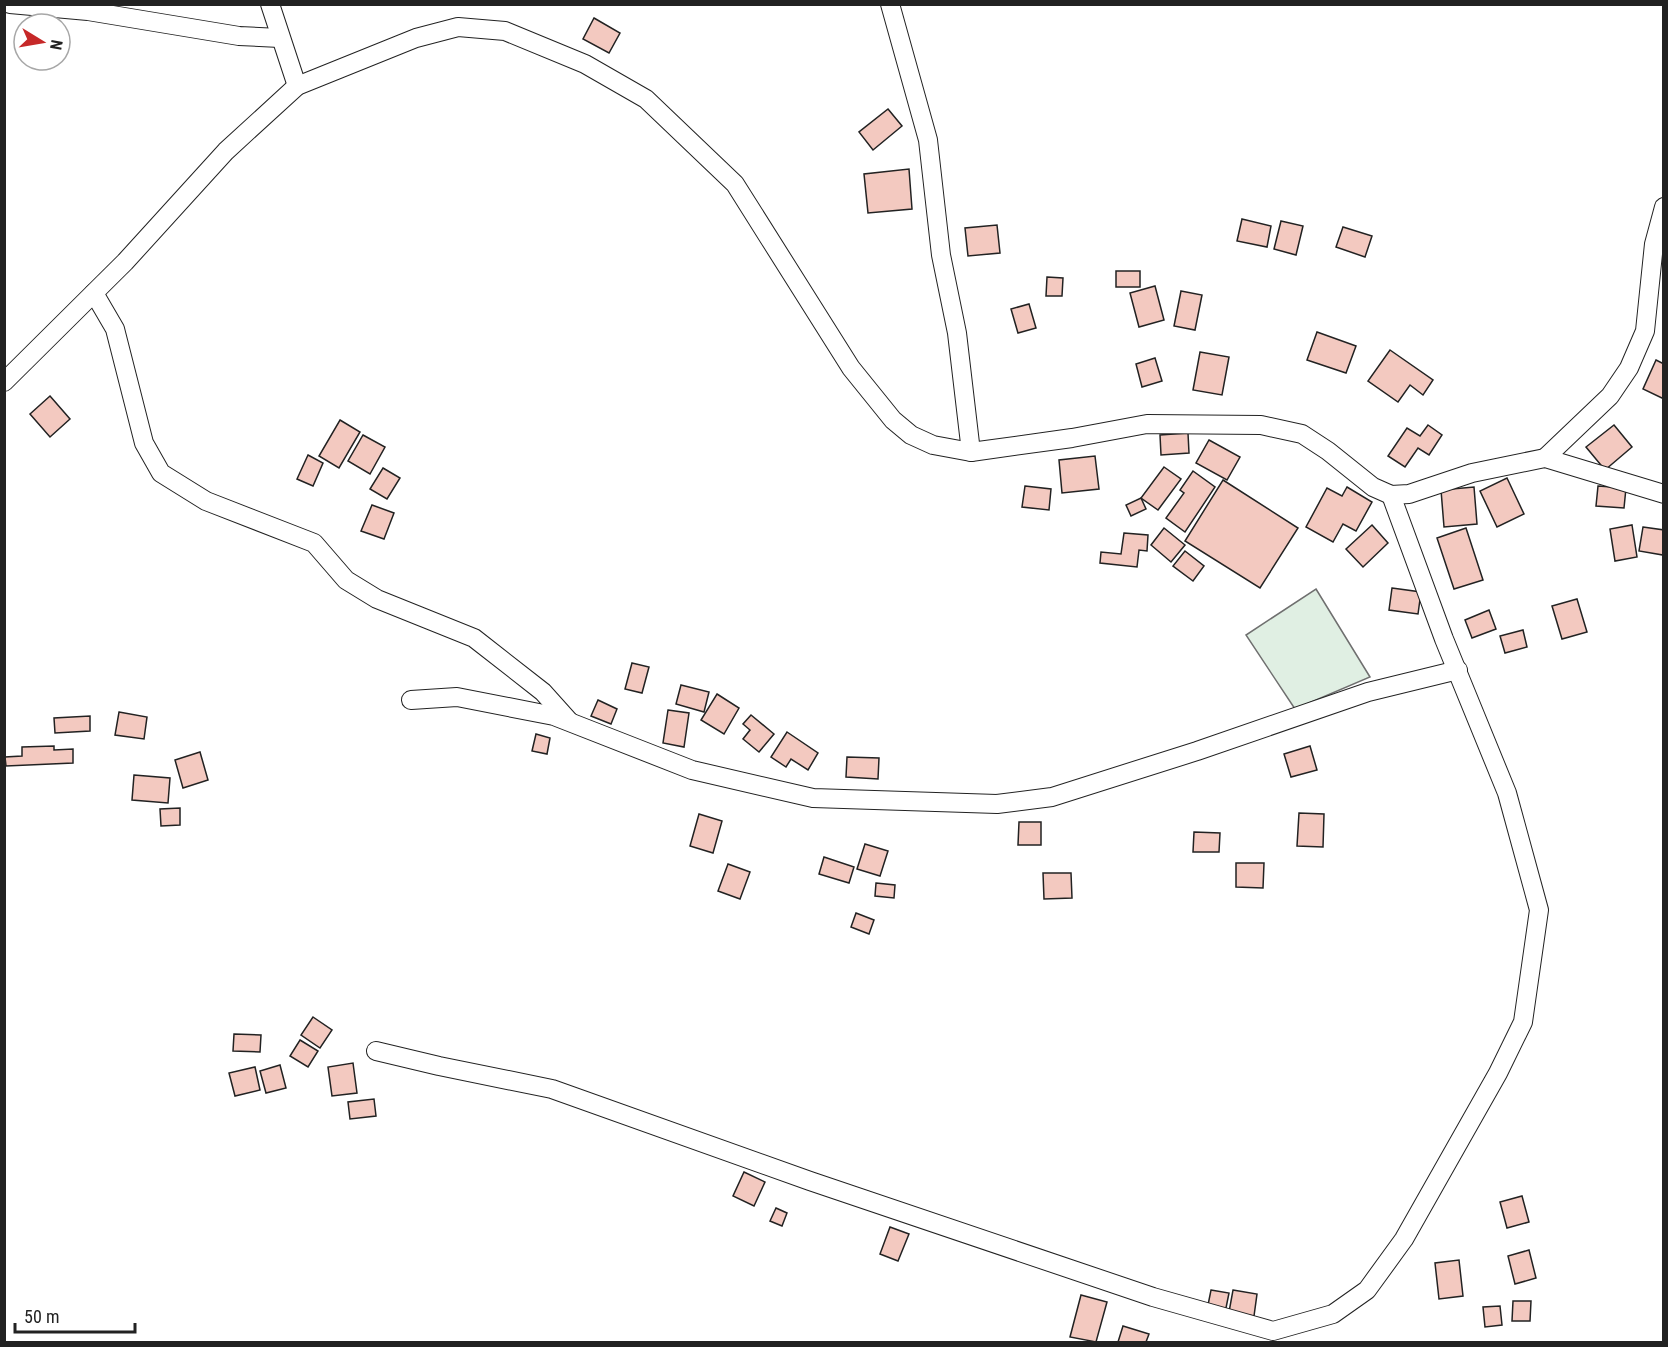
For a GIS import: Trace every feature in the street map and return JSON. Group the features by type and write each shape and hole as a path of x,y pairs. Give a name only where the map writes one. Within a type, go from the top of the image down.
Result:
{"street":[{"path":"10,4 88,11 239,36 280,38"},
{"path":"270,4 297,86"},
{"path":"890,4 928,140 941,255 957,333 971,452"},
{"path":"4,382 94,293 226,151 297,86 416,38 458,27 505,31 585,64 646,99 735,184 851,368 893,420 911,435 933,445 971,452 1072,438 1147,424 1261,425 1302,434 1328,451 1373,487 1391,495 1409,494 1472,473 1545,458 1664,494"},
{"path":"1545,458 1610,396 1629,368 1645,331 1654,244 1664,207"},
{"path":"94,293 115,329 144,443 161,473 206,501 314,543 346,580 378,599 474,638 543,692 570,722"},
{"path":"376,1051 552,1089 810,1181 1153,1297 1272,1331 1333,1314 1367,1290 1404,1239 1498,1073 1523,1022 1539,910 1507,793 1444,639 1391,495"},
{"path":"411,700 457,698 554,716 692,770 813,798 997,804 1052,797 1197,751 1368,692 1458,670"}],"green space":[{"path":"1316,589 1370,677 1295,709 1246,635"}],"building":[{"path":"594,18 620,33 609,53 583,39"},
{"path":"888,109 902,126 873,150 859,132"},
{"path":"909,169 912,209 868,213 864,174"},
{"path":"1242,219 1271,226 1267,247 1237,241"},
{"path":"1281,221 1303,226 1296,255 1274,249"},
{"path":"997,225 1000,253 968,256 965,228"},
{"path":"1343,227 1372,236 1365,257 1336,247"},
{"path":"1116,271 1140,271 1140,287 1116,287"},
{"path":"1047,277 1063,278 1062,296 1046,296"},
{"path":"1155,286 1164,320 1139,327 1130,293"},
{"path":"1181,291 1202,295 1195,330 1174,326"},
{"path":"1029,304 1036,328 1018,333 1011,309"},
{"path":"1317,332 1356,346 1346,373 1307,360"},
{"path":"1390,350 1433,380 1423,395 1410,385 1398,402 1368,381"},
{"path":"1200,352 1229,357 1222,395 1193,390"},
{"path":"1155,358 1162,381 1142,387 1136,364"},
{"path":"1656,360 1664,364 1664,399 1643,389"},
{"path":"50,396 70,419 50,437 30,414"},
{"path":"340,420 360,432 339,468 319,456"},
{"path":"1428,425 1442,435 1429,455 1418,448 1405,467 1388,456 1407,428 1420,436"},
{"path":"1614,425 1632,447 1605,470 1586,447"},
{"path":"1188,433 1189,453 1161,455 1160,435"},
{"path":"363,435 385,447 370,474 348,461"},
{"path":"1209,440 1240,457 1227,480 1196,463"},
{"path":"308,455 323,463 313,486 297,479"},
{"path":"1095,456 1099,489 1062,493 1059,460"},
{"path":"1164,467 1181,479 1158,510 1141,498"},
{"path":"383,468 400,478 387,499 370,489"},
{"path":"1193,471 1215,487 1185,532 1166,518 1184,493 1180,490"},
{"path":"1507,478 1524,514 1497,527 1480,491"},
{"path":"1223,480 1298,528 1260,588 1185,541"},
{"path":"1025,486 1051,489 1049,510 1022,507"},
{"path":"1598,486 1626,488 1624,508 1596,506"},
{"path":"1347,487 1372,502 1356,531 1343,524 1333,542 1306,527 1327,488 1342,496"},
{"path":"1474,487 1477,524 1444,527 1441,490"},
{"path":"1141,498 1146,509 1131,516 1126,505"},
{"path":"372,505 394,513 384,539 361,531"},
{"path":"1372,525 1388,543 1363,567 1346,549"},
{"path":"1632,525 1637,557 1615,561 1610,529"},
{"path":"1643,527 1664,530 1663,555 1639,551"},
{"path":"1164,528 1185,545 1171,562 1151,545"},
{"path":"1466,528 1483,580 1454,589 1437,538"},
{"path":"1124,533 1148,535 1147,551 1139,550 1137,567 1100,563 1101,552 1121,554"},
{"path":"1185,551 1204,566 1193,581 1173,566"},
{"path":"1392,588 1421,592 1418,614 1389,610"},
{"path":"1577,599 1587,632 1562,639 1552,606"},
{"path":"1489,610 1496,629 1472,638 1465,620"},
{"path":"1523,630 1527,647 1505,653 1500,636"},
{"path":"632,663 649,667 642,693 625,689"},
{"path":"681,685 709,692 704,712 676,704"},
{"path":"717,694 739,708 724,734 701,720"},
{"path":"598,700 617,709 611,724 591,716"},
{"path":"668,710 689,713 684,747 663,743"},
{"path":"119,712 147,717 144,739 115,735"},
{"path":"751,715 774,734 759,752 743,739 750,730 743,724"},
{"path":"90,716 90,731 55,733 54,718"},
{"path":"787,732 818,753 808,770 791,759 786,767 771,757"},
{"path":"536,734 550,738 547,754 532,751"},
{"path":"54,746 54,750 73,749 73,763 6,766 5,757 22,756 22,747"},
{"path":"1310,746 1317,770 1291,777 1284,754"},
{"path":"200,752 208,780 183,788 175,760"},
{"path":"847,757 879,758 878,779 846,777"},
{"path":"134,775 170,778 168,803 132,800"},
{"path":"180,808 180,825 161,826 160,809"},
{"path":"1299,813 1324,814 1323,847 1297,846"},
{"path":"699,814 722,821 713,853 690,846"},
{"path":"1019,822 1041,822 1041,845 1018,845"},
{"path":"1194,832 1220,833 1219,852 1193,852"},
{"path":"865,844 888,851 880,876 857,869"},
{"path":"824,857 854,867 849,883 819,874"},
{"path":"1236,863 1264,863 1263,888 1236,887"},
{"path":"728,864 750,872 740,899 718,891"},
{"path":"1043,873 1071,873 1072,898 1044,899"},
{"path":"876,883 895,885 894,898 875,896"},
{"path":"856,913 874,920 869,934 851,927"},
{"path":"313,1017 332,1030 320,1048 301,1035"},
{"path":"234,1034 261,1035 260,1052 233,1051"},
{"path":"300,1040 318,1051 308,1067 290,1056"},
{"path":"353,1063 357,1093 332,1096 328,1067"},
{"path":"280,1065 286,1088 266,1093 260,1071"},
{"path":"255,1067 260,1090 235,1096 229,1073"},
{"path":"374,1099 376,1116 350,1119 348,1102"},
{"path":"744,1172 765,1182 754,1206 733,1196"},
{"path":"1522,1196 1529,1222 1507,1228 1500,1202"},
{"path":"776,1208 787,1213 782,1226 770,1221"},
{"path":"890,1227 909,1234 898,1261 880,1254"},
{"path":"1529,1250 1536,1278 1515,1284 1508,1256"},
{"path":"1459,1260 1463,1296 1439,1299 1435,1263"},
{"path":"1211,1290 1229,1293 1225,1313 1207,1310"},
{"path":"1233,1290 1257,1294 1254,1316 1229,1312"},
{"path":"1081,1295 1107,1302 1096,1342 1070,1337"},
{"path":"1513,1301 1531,1301 1530,1321 1512,1321"},
{"path":"1500,1306 1502,1325 1485,1327 1483,1307"},
{"path":"1123,1326 1149,1334 1146,1342 1118,1342"}]}
